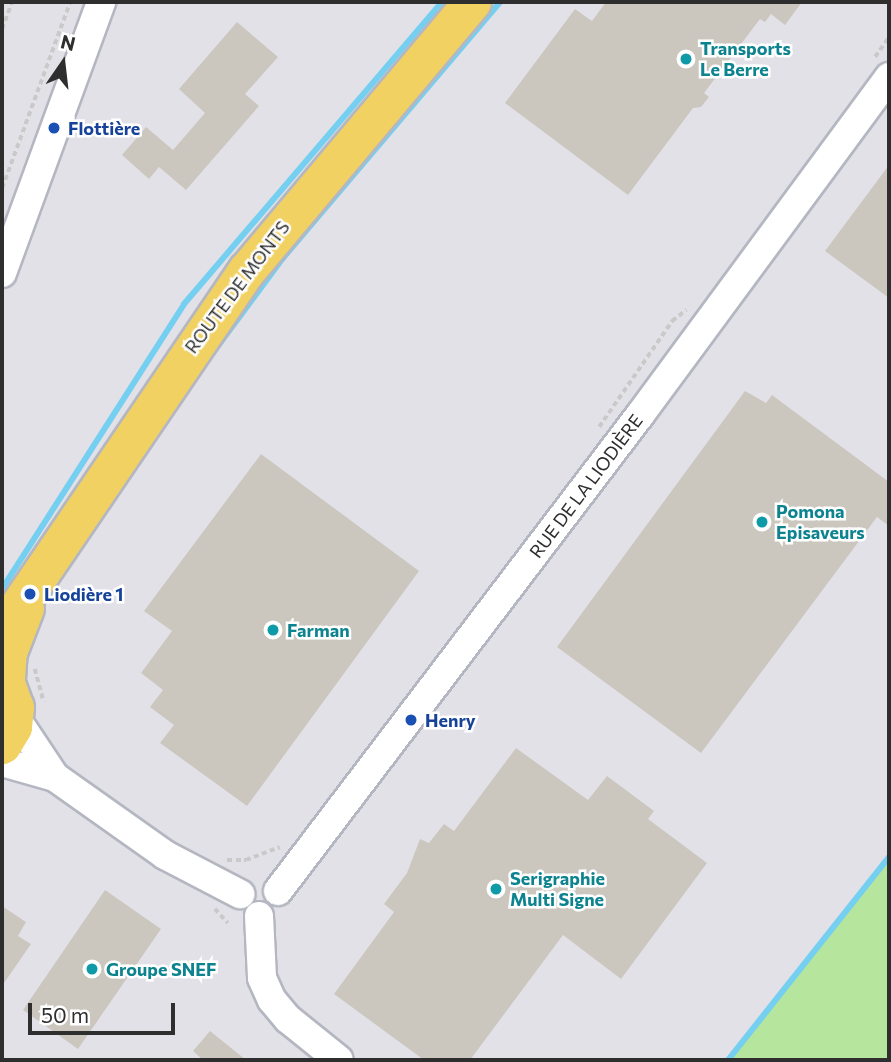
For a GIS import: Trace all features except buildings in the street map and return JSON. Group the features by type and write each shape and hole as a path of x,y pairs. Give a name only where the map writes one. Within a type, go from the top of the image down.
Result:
{"main road":[{"name":"ROUTE DE MONTS","path":"2,630 30,594 194,341 247,270 472,2"},
{"name":"ROUTE DE MONTS","path":"4,675 8,652 30,594"},
{"path":"4,675 14,697 8,731"}],"street":[{"path":"2,273 101,2"},
{"name":"RUE DE LA LIODIÈRE","path":"278,891 640,415 889,77"},
{"path":"8,731 55,777 165,855 240,894"},
{"path":"2,762 55,777"},
{"path":"257,877 270,880 278,891 275,909 259,916 242,906 240,894 246,882 257,877"},
{"path":"259,916 266,989 288,1019 339,1060"}],"path":[{"path":"2,29 12,2"},
{"path":"2,188 70,2"},
{"path":"215,858 246,860 286,843"}],"shaded area":[{"path":"2,2 889,2 889,857 728,1060 2,1060"}],"green space":[{"path":"889,857 889,1060 728,1060"}],"waterway":[{"path":"2,589 184,304 442,2"},
{"path":"209,358 283,258 500,2"},
{"path":"728,1060 889,857"}],"place":[{"name":"Transports Le Berre","path":"686,59"},
{"name":"Flottière","path":"54,128"},
{"name":"Pomona Episaveurs","path":"762,522"},
{"name":"Liodière 1","path":"30,594"},
{"name":"Farman","path":"273,630"},
{"name":"Henry","path":"411,720"},
{"name":"Serigraphie Multi Signe","path":"496,889"},
{"name":"Groupe SNEF","path":"92,969"}]}
